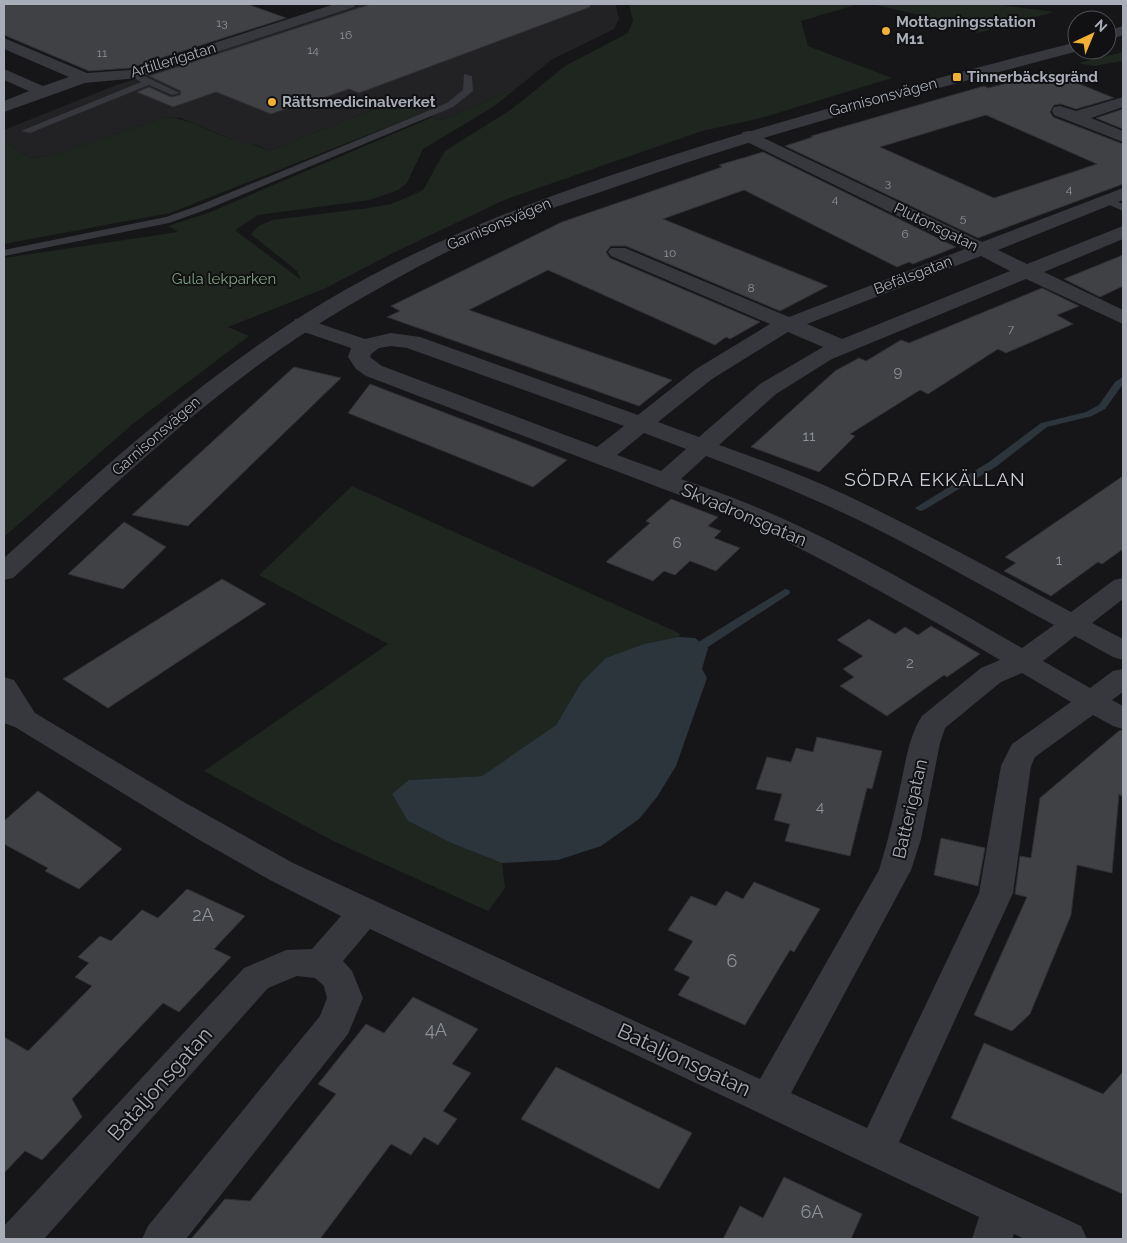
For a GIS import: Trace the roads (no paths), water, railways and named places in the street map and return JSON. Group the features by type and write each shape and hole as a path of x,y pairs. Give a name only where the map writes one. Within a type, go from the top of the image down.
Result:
{"street":[{"name":"Artillerigatan","path":"4,107 41,91 85,78 132,75 349,4"},
{"path":"288,7 313,16"},
{"path":"4,43 85,78"},
{"name":"Garnisonsvägen","path":"5,572 179,415 247,362 303,324 411,262 503,220 614,180 749,136 908,90 1067,50"},
{"path":"4,74 41,91"},
{"path":"1123,102 1067,114 1123,137"},
{"name":"Plutonsgatan","path":"749,136 1123,318"},
{"name":"Befälsgatan","path":"600,457 708,371 787,324 980,249 1118,201"},
{"path":"664,481 768,389 840,346 1123,232"},
{"path":"618,252 840,346"},
{"path":"303,324 366,346 385,340 412,342 641,424 836,500 923,543 1123,651"},
{"name":"Skvadronsgatan","path":"366,346 360,351 359,357 364,364 374,371 741,510 786,530 1024,661 1123,719"},
{"name":"Batterigatan","path":"768,1100 895,870 905,839 925,744 932,723 991,674 1024,661 1123,586"},
{"path":"876,1150 996,893 1016,766 1024,751 1090,700 1123,678"},
{"name":"Bataljonsgatan","path":"4,687 14,716 255,857 365,912 876,1150 997,1224 1067,1239"},
{"path":"162,1239 335,1024 345,998 338,977 319,964 365,912"},
{"name":"Bataljonsgatan","path":"18,1239 256,978 277,966 301,961 319,964"}],"lane":[{"path":"132,75 175,93"},
{"path":"4,253 160,222 204,207 450,105 468,91 467,76"},
{"path":"26,131 149,82"}],"waterway":[{"path":"920,508 993,464 1044,425 1089,414 1102,407 1123,380"},
{"path":"704,644 785,592"}],"place":[{"name":"Mottagningsstation M11","path":"886,31"},
{"name":"Tinnerbäcksgränd","path":"957,77"},
{"name":"Rättsmedicinalverket","path":"272,102"}],"district":[{"name":"SÖDRA EKKÄLLAN","path":"935,479"}],"park label":[{"name":"Gula lekparken","path":"224,279"}]}
